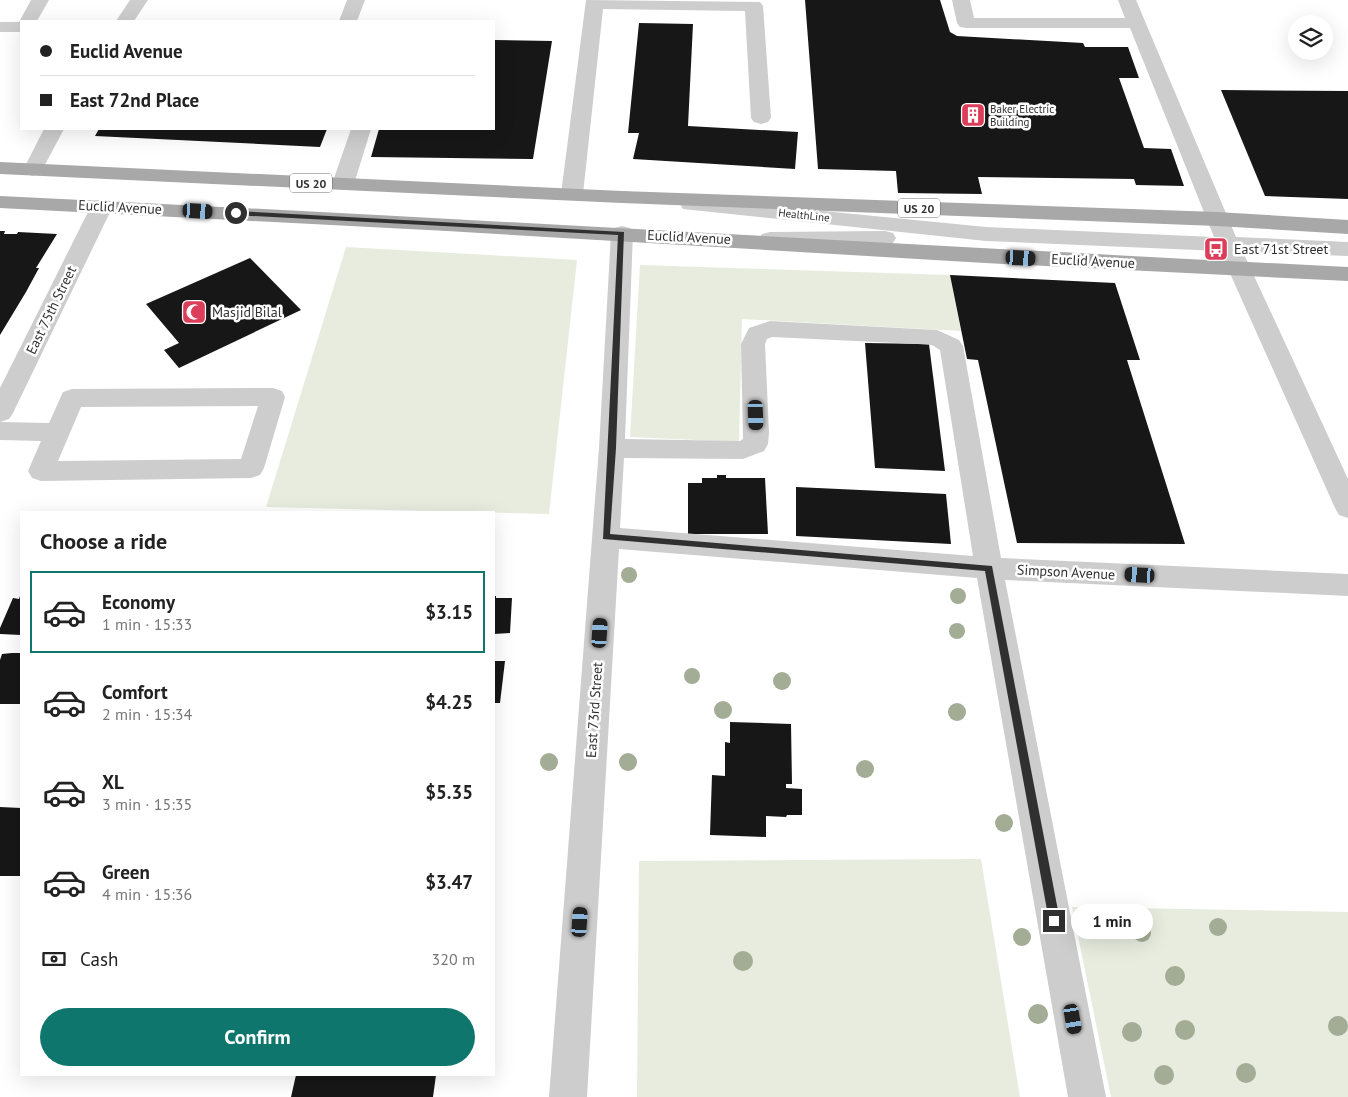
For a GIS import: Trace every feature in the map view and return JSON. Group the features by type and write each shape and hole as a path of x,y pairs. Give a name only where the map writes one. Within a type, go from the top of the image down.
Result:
{"main road":[{"name":"US 20","path":"0,168 622,197 1217,219 1348,228"},
{"name":"Euclid Avenue","path":"0,202 622,233 985,256 1348,274"}],"street":[{"path":"29,20 40,0"},
{"path":"126,20 139,0"},
{"path":"348,20 356,0"},
{"path":"961,0 966,23 1137,23"},
{"path":"1127,0 1217,219 1348,508"},
{"path":"572,194 595,2 754,3 761,118"},
{"path":"1059,3 1065,24"},
{"path":"0,27 20,27"},
{"path":"33,170 53,130"},
{"path":"343,184 361,130"},
{"name":"HealthLine","path":"622,197 986,234 1348,249"},
{"name":"East 75th Street","path":"0,413 102,206"},
{"name":"East 73rd Street","path":"568,1097 612,448 622,233"},
{"name":"HealthLine","path":"720,239 921,238 986,234"},
{"path":"612,448 743,450 755,444 753,344 757,334 770,329 879,333 938,338 951,346 989,568 1087,1097"},
{"path":"272,397 251,468 42,471 57,432 72,398 272,397"},
{"path":"0,431 57,432"},
{"name":"Simpson Avenue","path":"606,536 989,568 1348,585"}],"shaded area":[{"path":"346,247 577,260 549,514 495,513 495,511 266,507"},
{"path":"640,265 950,275 961,331 742,319 739,442 630,437"},
{"path":"981,859 1020,1097 637,1097 639,861"},
{"path":"1072,907 1348,912 1348,1097 1111,1097"}],"building":[{"name":"Baker Electric Building","path":"805,0 940,0 950,32 957,36 1083,43 1085,47 1128,47 1139,78 1119,78 1144,148 1171,149 1184,186 1136,185 1134,179 978,177 982,194 898,193 896,171 818,169"},
{"path":"639,23 693,24 688,126 798,132 795,169 633,159 639,133 628,133"},
{"path":"495,40 552,41 533,159 371,157 379,130 495,130"},
{"path":"1221,90 1348,91 1348,199 1265,196"},
{"path":"98,130 327,130 320,147 95,136"},
{"path":"0,231 5,231 4,234 17,234 18,232 57,234 36,268 39,268 0,335"},
{"path":"250,258 301,310 179,368 164,350 179,343 146,304"},
{"path":"950,275 1115,283 1140,360 1127,360 1185,544 1017,543 978,360 967,359"},
{"path":"865,343 929,344 945,471 875,468"},
{"path":"717,475 726,475 726,478 765,478 768,534 688,534 688,483 702,483 702,478 717,478"},
{"path":"796,487 946,494 951,544 796,536"},
{"path":"20,596 20,635 0,634 0,628 13,598 19,599"},
{"path":"495,596 496,598 512,598 510,633 495,634"},
{"path":"20,653 20,704 0,704 0,660 2,654"},
{"path":"495,661 505,661 500,703 495,703"},
{"path":"730,722 791,724 792,784 786,784 786,788 802,789 802,815 787,815 786,817 766,816 766,837 710,835 712,775 725,776 725,742 730,743"},
{"path":"0,807 20,808 20,876 0,876"},
{"path":"296,1076 436,1076 433,1097 291,1097"}],"place":[{"name":"Baker Electric Building","path":"973,115"},
{"name":"East 71st Street","path":"1216,249"},
{"name":"Masjid Bilal","path":"194,312"}],"route":[{"path":"236,213 622,233 606,536 989,568 1054,921"}]}
